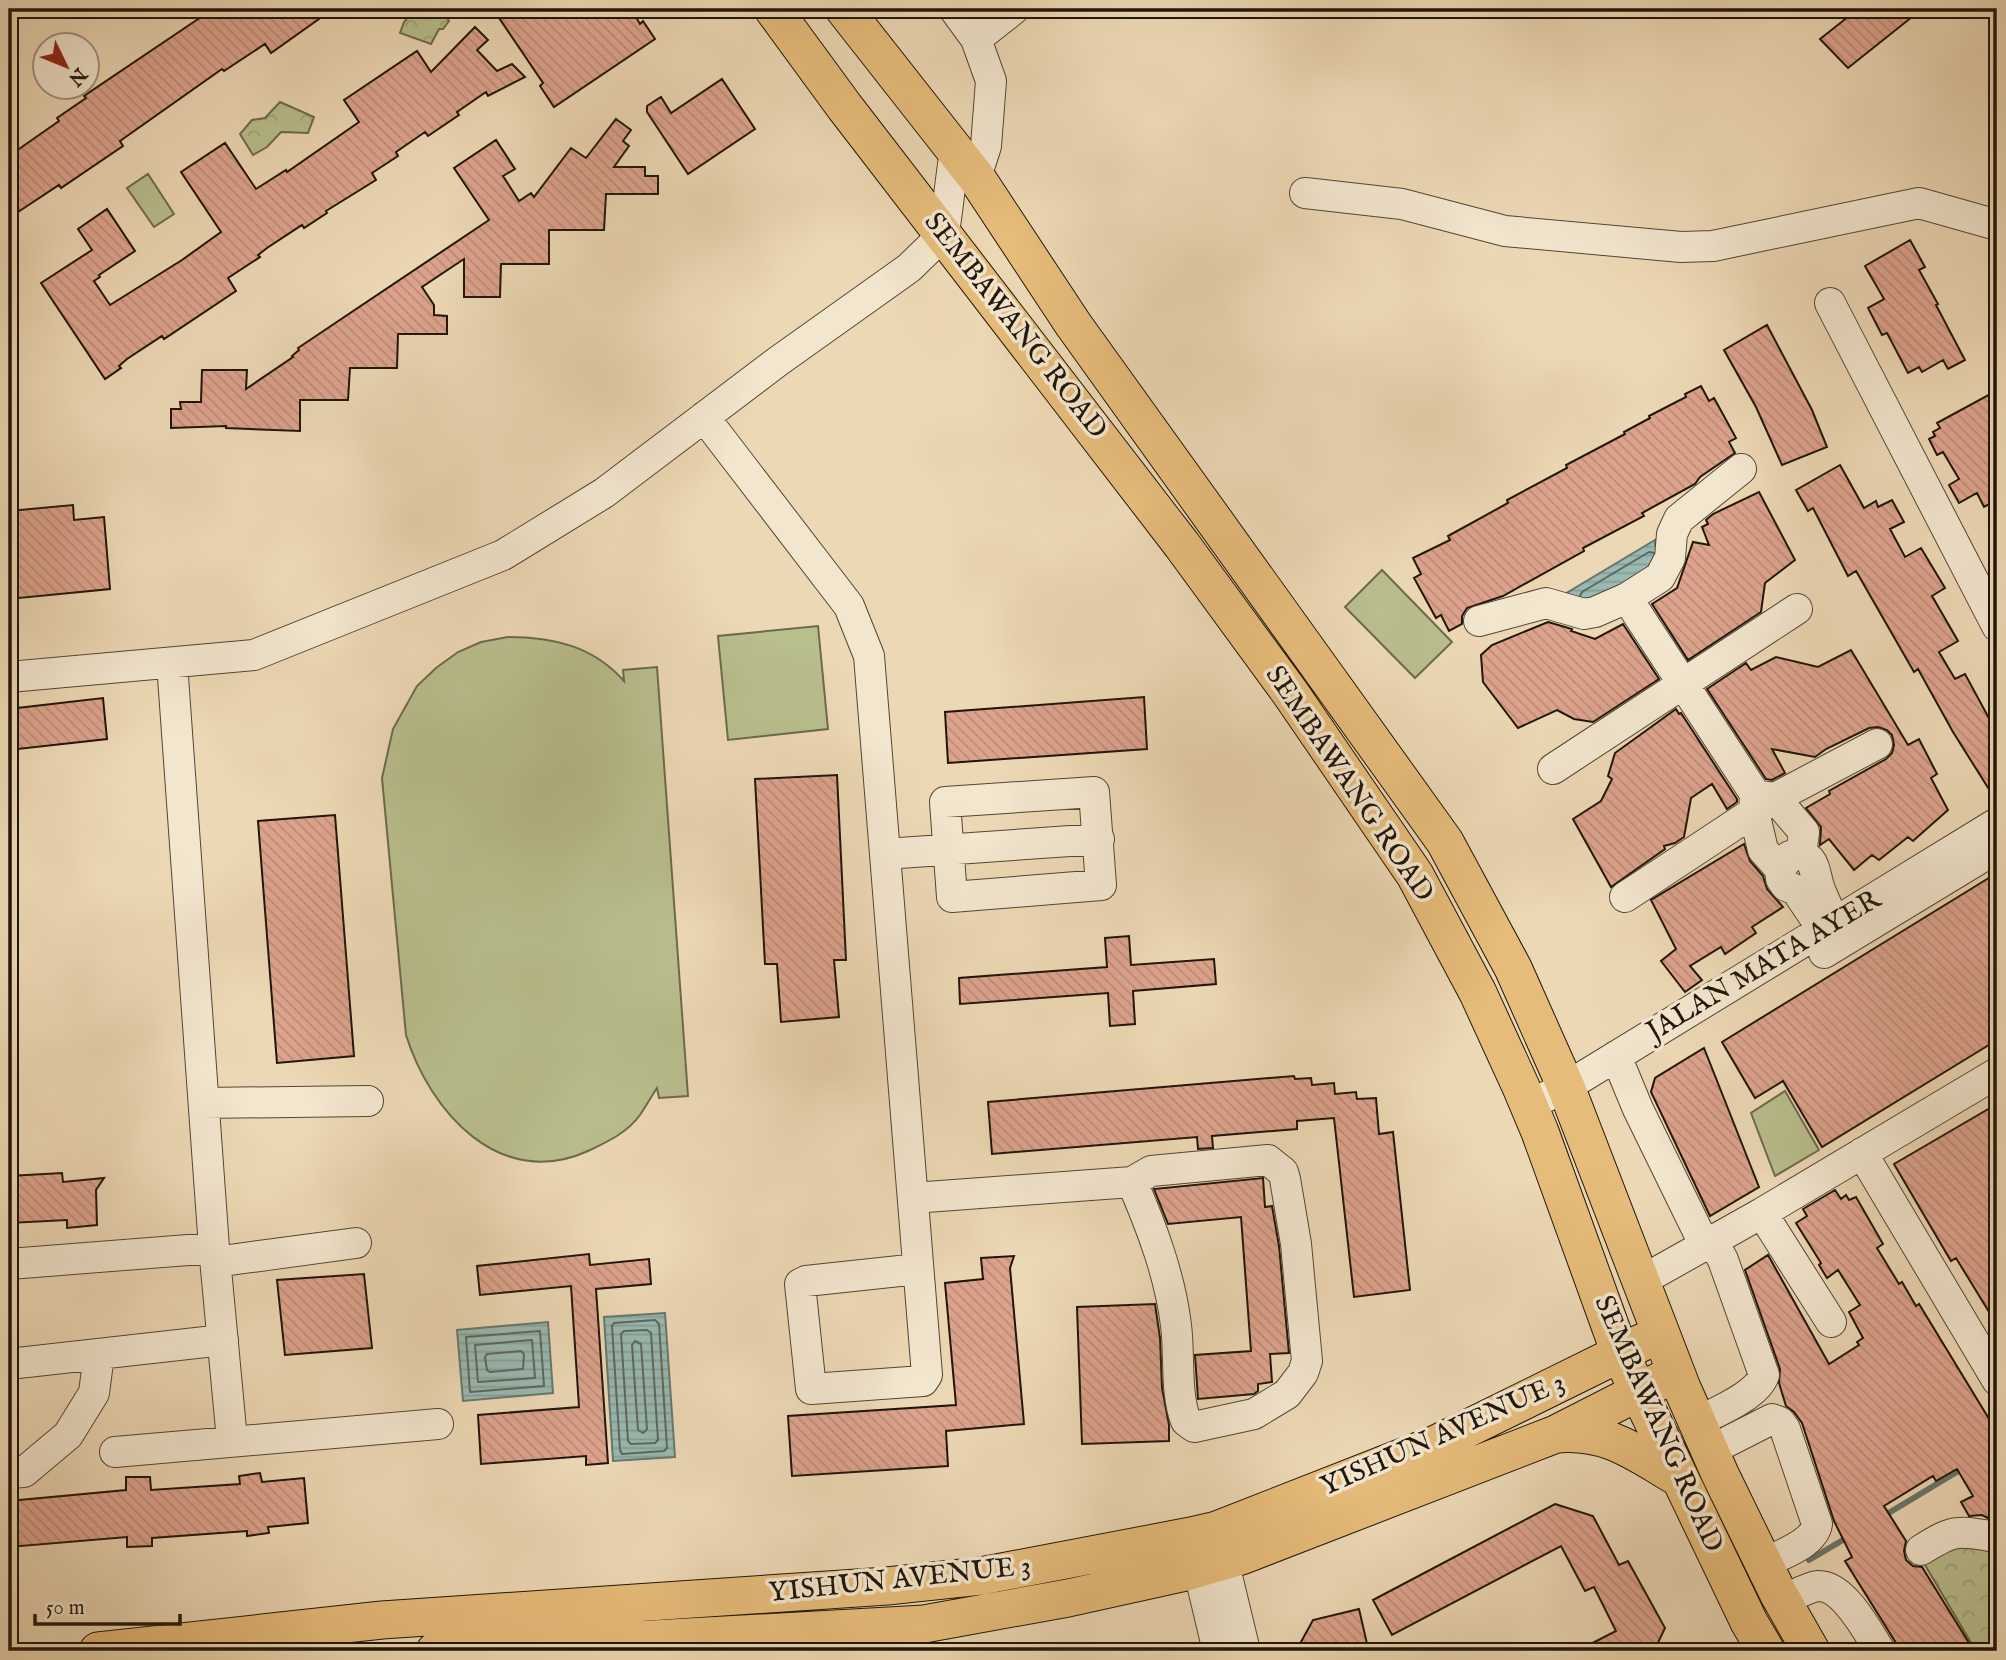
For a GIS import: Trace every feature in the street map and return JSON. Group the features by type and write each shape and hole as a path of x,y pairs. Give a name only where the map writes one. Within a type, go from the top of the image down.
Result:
{"main road":[{"name":"SEMBAWANG ROAD","path":"773,9 844,106 1182,545 1291,694 1415,874 1478,993 1533,1115 1620,1353 1749,1622 1766,1651"},
{"name":"SEMBAWANG ROAD","path":"844,9 965,163 1073,324 1445,842 1513,968 1570,1096 1660,1334 1703,1436 1782,1601 1811,1651"},
{"path":"1575,1377 1595,1349 1606,1315"},
{"name":"YISHUN AVENUE 3","path":"98,1651 382,1620 887,1586 1207,1549 1434,1445 1660,1334"},
{"name":"YISHUN AVENUE 3","path":"435,1651 924,1625 1068,1598 1207,1549 1556,1434 1676,1374"},
{"path":"1556,1434 1580,1432 1614,1440 1679,1478"}],"street":[{"path":"9,677 254,655 503,555 604,493 909,268 944,234 965,163 986,146 991,81 976,39 954,9"},
{"path":"976,39 1014,9"},
{"path":"1305,193 1402,204 1505,231 1681,247 1713,246 1919,204 1997,225"},
{"path":"1830,303 1997,626"},
{"path":"704,417 849,606 869,656 886,854 913,1198 926,1378 923,1381 811,1389 800,1284 806,1280 918,1269"},
{"path":"1479,621 1546,603 1584,614 1628,598 1660,578 1670,558 1672,534 1679,519 1741,469"},
{"path":"1628,598 1761,801 1804,832 1781,878 1786,886 1796,890 1829,926"},
{"path":"1553,768 1797,609"},
{"path":"172,663 214,1255 232,1440"},
{"path":"1625,897 1761,801 1877,744"},
{"path":"1094,792 1099,839 1101,885 952,897 945,802 1094,792"},
{"path":"1761,801 1763,850 1791,862"},
{"name":"JALAN MATA AYER","path":"1533,1115 1620,1065 1829,926 1997,823"},
{"path":"886,854 1099,839"},
{"name":"JALAN MATA AYER","path":"1620,1065 1997,848"},
{"path":"1620,1065 1638,1109 1709,1243 1723,1260 1764,1376 1758,1386 1703,1436"},
{"path":"1641,1281 1762,1213 1997,1073"},
{"path":"204,1103 368,1101"},
{"path":"1862,1153 1997,1380"},
{"path":"913,1198 1132,1182 1151,1171 1268,1160 1283,1172 1296,1244 1307,1361 1297,1381 1277,1401 1254,1414 1194,1427 1186,1421 1168,1278 1132,1182"},
{"path":"1762,1213 1831,1322"},
{"path":"9,1264 214,1255 356,1243"},
{"path":"9,1364 223,1340"},
{"path":"9,1473 24,1472 68,1435 94,1393 99,1354"},
{"path":"1703,1436 1772,1419 1780,1422 1786,1429 1817,1524 1816,1530 1807,1540 1764,1563"},
{"path":"115,1452 438,1424"},
{"path":"1921,1550 1947,1534 1959,1532 1997,1537"},
{"path":"1207,1549 1218,1651"},
{"path":"1207,1549 1245,1651"},
{"path":"1782,1601 1818,1586 1836,1591 1853,1609 1880,1651"}],"green space":[{"path":"422,9 441,9 449,21 443,29 439,29 431,44 400,33 411,14 420,14"},
{"path":"280,102 314,117 308,133 281,132 267,147 253,155 240,134 252,120 265,118"},
{"path":"148,174 174,214 154,227 127,188"},
{"path":"1382,570 1452,642 1415,678 1345,607"},
{"path":"818,626 828,729 728,740 718,636"},
{"path":"508,637 541,639 571,646 599,659 624,681 623,670 657,667 688,1096 659,1098 657,1088 640,1115 623,1132 588,1151 556,1161 526,1161 498,1152 473,1137 451,1116 432,1091 417,1064 406,1035 382,778 393,729 417,686 458,652 481,642"},
{"path":"1785,1091 1819,1150 1775,1176 1751,1113"},
{"path":"1949,1541 1997,1553 1997,1651 1976,1651 1922,1560"}],"water":[{"path":"1655,540 1655,545 1668,551 1604,612 1565,594"},
{"path":"665,1313 675,1457 613,1461 604,1317"},
{"path":"548,1322 553,1393 463,1401 457,1330"}],"building":[{"path":"213,9 333,9 271,53 265,44 224,71 222,69 120,141 123,146 61,188 59,185 9,218 9,156 59,121 57,118 80,102 102,102 102,84"},
{"path":"493,9 631,9 640,24 643,21 655,39 554,107 540,86 543,83"},
{"path":"1858,9 1922,9 1848,68 1820,39"},
{"path":"475,27 488,40 477,50 497,71 512,64 525,77 488,96 486,92 428,136 425,132 396,152 398,156 372,173 376,180 304,228 302,225 267,248 258,255 260,257 228,278 236,291 164,339 162,336 127,359 119,366 121,368 105,379 41,283 92,250 78,229 107,209 135,251 94,281 110,305 221,232 181,172 225,143 256,189 286,170 287,172 359,122 344,100 417,51 431,72"},
{"path":"722,79 755,129 688,174 647,112 647,106 661,97 671,113"},
{"path":"616,119 631,130 623,141 629,146 614,167 645,167 645,176 658,176 658,194 606,194 604,230 549,230 549,264 501,264 500,297 464,297 464,259 422,287 434,305 434,315 447,316 447,334 398,334 397,368 350,368 348,400 300,400 300,431 226,426 171,428 171,409 181,409 180,402 201,402 202,370 247,370 246,389 293,357 298,348 489,220 454,168 496,140 515,169 503,176 519,201 531,193 534,197 571,148 586,158"},
{"path":"1910,240 1925,267 1919,270 1965,360 1948,369 1943,360 1922,372 1919,367 1908,373 1887,333 1882,335 1868,308 1884,299 1865,266"},
{"path":"1767,325 1812,410 1827,447 1782,465 1756,407 1724,350"},
{"path":"1701,386 1709,401 1714,398 1736,438 1729,442 1735,453 1700,477 1695,484 1642,513 1644,516 1583,548 1584,551 1503,596 1467,608 1462,616 1462,624 1449,631 1441,615 1436,618 1414,578 1421,574 1413,558 1450,540 1448,536 1567,468 1566,465 1625,434 1624,432 1650,418 1649,416"},
{"path":"1992,393 1997,403 1997,500 1984,507 1977,493 1959,503 1949,485 1959,479 1943,452 1937,455 1929,439 1935,436 1933,432 1940,428 1937,423"},
{"path":"1840,465 1864,508 1876,501 1878,507 1892,500 1904,522 1890,529 1905,557 1921,548 1945,588 1932,596 1958,641 1939,652 1955,679 1965,674 1997,733 1997,802 1918,669 1914,672 1856,571 1848,576 1813,508 1808,511 1796,490"},
{"path":"1759,492 1795,560 1765,583 1761,612 1688,660 1652,604 1677,588 1693,542 1709,545 1702,527 1708,524 1706,520"},
{"path":"73,505 74,520 104,517 110,589 9,599 9,511"},
{"path":"1548,622 1595,639 1623,624 1659,679 1593,722 1574,719 1557,710 1518,728 1483,682 1481,655 1492,645"},
{"path":"1851,650 1908,745 1919,739 1937,774 1931,778 1948,810 1913,841 1908,837 1879,860 1872,855 1854,870 1829,839 1820,845 1821,827 1806,808 1830,794 1829,791 1886,759 1892,753 1894,745 1892,735 1878,727 1869,728 1815,757 1772,749 1785,773 1772,780 1766,779 1707,689 1746,663 1751,670 1776,657 1818,667"},
{"path":"1144,697 1147,749 948,763 945,712"},
{"path":"103,698 107,739 9,750 9,709"},
{"path":"1676,709 1737,802 1727,809 1712,784 1691,798 1684,837 1664,846 1665,849 1611,887 1573,819 1601,801 1612,779 1608,776 1615,753"},
{"path":"837,775 846,960 834,960 839,1017 781,1022 777,964 765,964 755,779"},
{"path":"335,815 354,1056 277,1063 258,821"},
{"path":"1744,844 1750,861 1763,876 1767,889 1783,907 1752,927 1756,933 1725,954 1721,947 1690,966 1702,980 1685,992 1661,961 1676,949 1651,900"},
{"path":"1997,873 1997,1040 1822,1147 1783,1081 1755,1098 1722,1042"},
{"path":"1129,936 1131,965 1214,959 1216,984 1133,991 1135,1024 1110,1026 1108,993 960,1004 959,978 1107,967 1105,938"},
{"path":"1704,1048 1759,1187 1710,1216 1651,1092 1655,1078"},
{"path":"1294,1076 1295,1079 1311,1078 1312,1085 1334,1083 1335,1094 1356,1092 1357,1099 1376,1098 1379,1134 1393,1132 1410,1290 1354,1297 1334,1118 1297,1121 1297,1129 1212,1136 1213,1148 1198,1149 1197,1137 992,1154 988,1102"},
{"path":"1997,1104 1997,1325 1956,1258 1951,1261 1894,1164"},
{"path":"62,1173 63,1182 104,1178 96,1190 97,1225 67,1228 67,1220 9,1223 9,1176"},
{"path":"1263,1178 1265,1207 1272,1206 1279,1246 1289,1353 1270,1354 1272,1382 1258,1384 1258,1391 1254,1394 1198,1399 1195,1355 1251,1351 1241,1217 1168,1224 1154,1189"},
{"path":"1835,1190 1841,1199 1846,1195 1849,1200 1856,1197 1883,1244 1877,1248 1899,1284 1902,1282 1916,1306 1919,1304 1997,1432 1997,1512 1988,1518 1982,1515 1969,1516 1961,1502 1973,1496 1957,1469 1936,1481 1933,1476 1884,1506 1906,1541 1906,1560 1913,1566 1922,1567 1974,1651 1901,1651 1845,1561 1852,1557 1834,1521 1802,1423 1786,1406 1779,1383 1780,1369 1745,1270 1768,1255 1829,1364 1859,1345 1857,1342 1863,1338 1849,1312 1860,1305 1838,1270 1827,1278 1819,1265 1821,1263 1796,1223 1807,1216 1803,1209"},
{"path":"589,1254 590,1265 649,1259 651,1284 596,1289 608,1463 586,1465 586,1456 481,1464 478,1415 579,1407 571,1286 480,1295 477,1266"},
{"path":"1014,1256 1010,1268 1024,1424 946,1431 948,1466 792,1476 788,1416 956,1405 945,1283 983,1279 981,1258"},
{"path":"364,1274 372,1348 285,1355 277,1280"},
{"path":"1155,1304 1169,1441 1082,1444 1077,1307"},
{"path":"260,1473 262,1482 304,1478 308,1523 268,1527 269,1533 247,1536 247,1531 152,1538 152,1546 127,1547 127,1537 9,1547 9,1501 126,1490 126,1477 150,1477 151,1490 240,1484 239,1476"},
{"path":"1555,1504 1593,1516 1619,1565 1628,1561 1665,1628 1654,1651 1577,1651 1616,1631 1594,1587 1585,1591 1561,1546 1392,1635 1373,1600"},
{"path":"1359,1609 1368,1648 1354,1651 1296,1651 1313,1620"}],"waterway":[{"path":"1882,1517 1965,1467"},
{"path":"1809,1560 1848,1537"}]}
